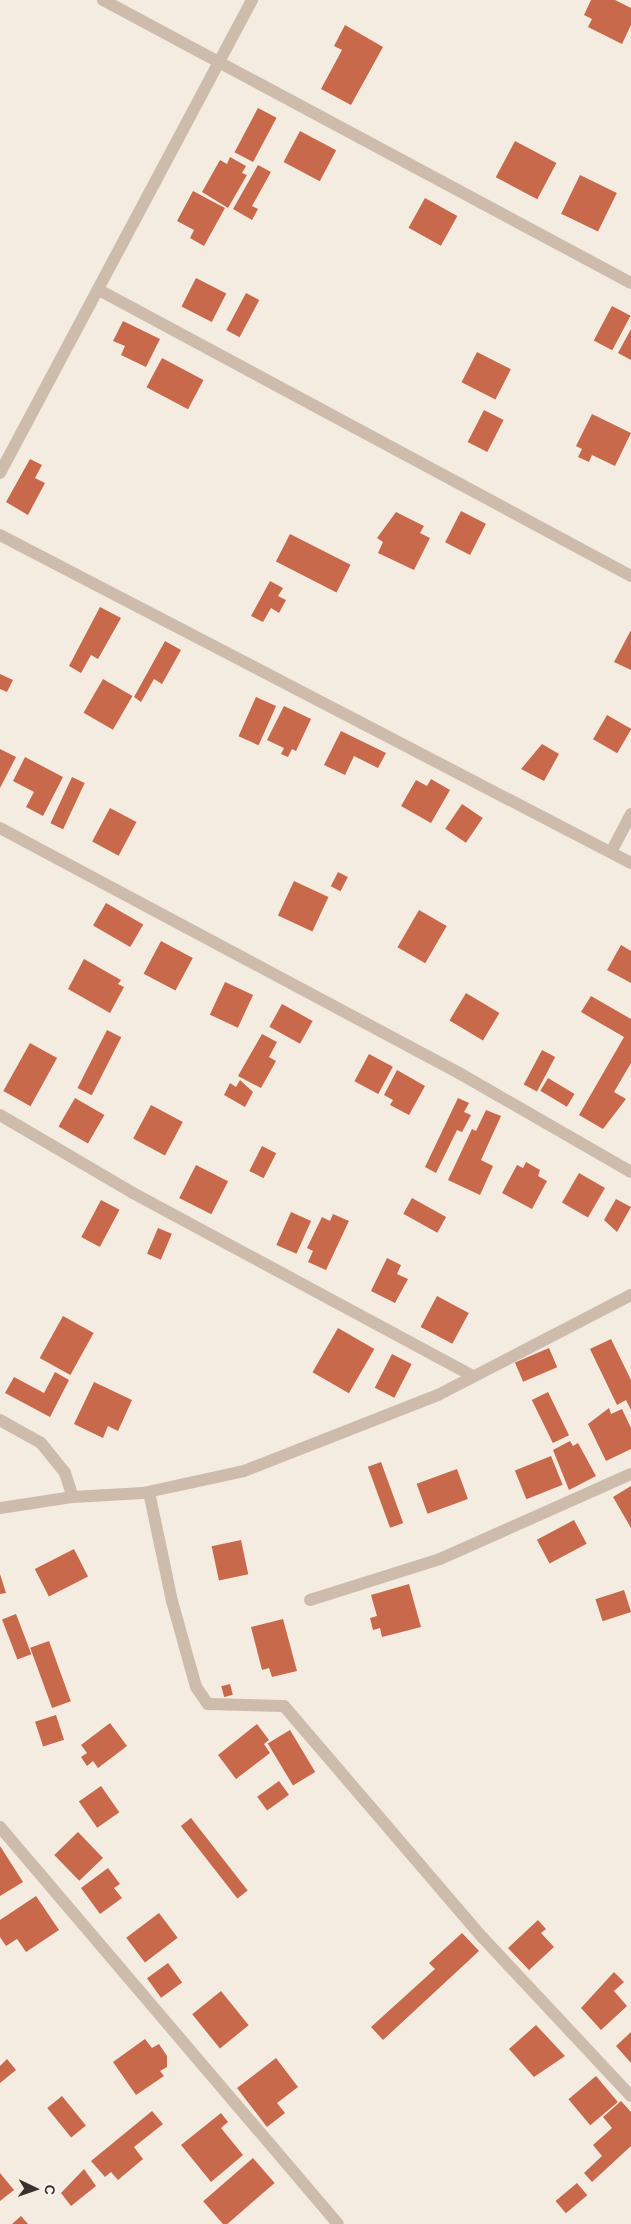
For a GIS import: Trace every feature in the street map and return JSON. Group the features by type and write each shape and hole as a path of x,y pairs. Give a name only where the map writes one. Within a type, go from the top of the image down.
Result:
{"street":[{"path":"103,0 220,59 505,218 631,283"},
{"path":"0,473 252,0"},
{"path":"99,290 631,576"},
{"path":"0,535 631,863"},
{"path":"611,852 631,814"},
{"path":"0,828 442,1064 631,1172"},
{"path":"0,1114 142,1198 473,1376"},
{"path":"0,1508 73,1497 149,1492 244,1471 344,1435 473,1376 631,1295"},
{"path":"0,1420 41,1443 65,1473 73,1497"},
{"path":"310,1600 440,1559 631,1474"},
{"path":"149,1492 172,1601 196,1687 208,1704 284,1706 483,1938 631,2096"},
{"path":"0,1826 338,2224"}],"building":[{"path":"591,0 615,0 631,8 631,25 622,44 588,27 592,19 584,15"},
{"path":"345,25 383,47 351,105 321,89 342,50 334,46"},
{"path":"258,108 277,118 253,162 235,152"},
{"path":"300,131 336,150 320,181 284,162"},
{"path":"515,141 556,163 537,199 496,177"},
{"path":"230,157 246,166 242,173 247,175 228,208 202,192 220,160 227,164"},
{"path":"258,165 271,172 252,206 258,209 252,220 233,209"},
{"path":"580,175 617,193 598,232 561,214"},
{"path":"193,191 225,208 204,246 190,238 194,230 177,221"},
{"path":"425,198 457,216 441,246 409,228"},
{"path":"196,278 226,293 212,322 181,307"},
{"path":"246,293 259,300 240,337 226,330"},
{"path":"612,306 631,316 612,350 594,340"},
{"path":"123,321 160,339 146,367 121,355 125,346 113,341"},
{"path":"631,329 631,360 618,353"},
{"path":"477,352 511,369 495,400 462,382"},
{"path":"162,358 203,380 188,409 147,387"},
{"path":"484,410 504,420 487,452 468,442"},
{"path":"592,414 631,433 615,466 592,455 589,462 578,457 582,449 576,446"},
{"path":"30,459 42,465 35,478 45,483 28,515 6,502"},
{"path":"461,511 486,524 470,555 445,542"},
{"path":"396,512 424,526 420,533 430,538 414,570 378,553 383,542 377,538"},
{"path":"290,534 351,565 337,592 276,562"},
{"path":"270,581 283,588 278,596 286,600 279,613 271,608 263,622 251,616"},
{"path":"100,607 121,618 98,659 91,655 81,673 69,666"},
{"path":"631,630 631,670 614,662"},
{"path":"165,641 181,650 162,684 154,679 141,702 134,697"},
{"path":"0,674 13,680 7,692 0,689"},
{"path":"103,679 132,696 113,730 84,713"},
{"path":"256,697 276,706 259,745 239,736"},
{"path":"284,706 311,719 296,751 292,749 288,757 281,754 284,748 267,740"},
{"path":"607,715 631,729 617,753 593,739"},
{"path":"341,731 386,753 378,768 354,756 345,775 324,765"},
{"path":"542,744 559,754 544,781 521,769"},
{"path":"0,749 16,757 0,788"},
{"path":"25,757 63,777 43,816 26,807 34,792 13,781"},
{"path":"72,777 85,783 63,829 50,823"},
{"path":"431,779 450,790 431,823 401,806 416,780 427,786"},
{"path":"462,804 483,818 466,843 445,829"},
{"path":"110,808 136,822 119,856 92,842"},
{"path":"338,872 348,877 341,891 331,886"},
{"path":"294,881 328,897 312,931 278,915"},
{"path":"106,903 143,924 130,947 93,926"},
{"path":"419,910 447,926 425,963 398,947"},
{"path":"161,941 193,958 175,991 144,974"},
{"path":"621,945 631,951 631,983 607,970"},
{"path":"84,959 121,980 118,984 124,987 110,1013 68,989"},
{"path":"225,982 253,995 238,1028 210,1015"},
{"path":"466,993 499,1013 483,1041 450,1020"},
{"path":"591,996 631,1019 631,1063 614,1092 626,1099 603,1129 579,1115 624,1037 581,1012"},
{"path":"282,1004 313,1021 300,1044 269,1027"},
{"path":"107,1030 121,1037 92,1095 77,1088"},
{"path":"262,1034 277,1042 269,1057 276,1061 261,1088 238,1076"},
{"path":"30,1043 57,1058 30,1106 3,1091"},
{"path":"542,1050 555,1057 537,1091 524,1084"},
{"path":"369,1054 393,1067 378,1094 354,1081"},
{"path":"397,1070 425,1086 409,1115 390,1105 393,1100 384,1095"},
{"path":"548,1078 575,1094 567,1107 540,1091"},
{"path":"240,1080 253,1092 245,1107 224,1095 230,1083 236,1087"},
{"path":"75,1098 104,1115 88,1144 59,1127"},
{"path":"458,1098 469,1103 464,1112 471,1115 462,1132 457,1130 436,1173 425,1167"},
{"path":"151,1105 183,1122 165,1155 133,1139"},
{"path":"486,1110 501,1116 481,1160 493,1166 480,1195 448,1180 472,1129 476,1131"},
{"path":"262,1146 276,1153 264,1178 249,1171"},
{"path":"526,1162 540,1170 538,1176 547,1181 532,1209 502,1193 517,1165 523,1168"},
{"path":"196,1165 228,1181 211,1214 179,1198"},
{"path":"579,1173 605,1188 588,1217 562,1202"},
{"path":"412,1198 446,1217 437,1233 403,1214"},
{"path":"616,1199 631,1207 617,1232 604,1220"},
{"path":"101,1200 120,1210 100,1247 81,1237"},
{"path":"291,1212 311,1221 296,1254 276,1245"},
{"path":"333,1214 349,1221 326,1270 308,1262 313,1251 307,1248 322,1217 330,1221"},
{"path":"158,1228 172,1234 161,1260 147,1254"},
{"path":"387,1258 401,1265 397,1274 408,1279 395,1303 371,1291"},
{"path":"437,1296 469,1313 452,1344 421,1327"},
{"path":"63,1316 94,1333 70,1375 40,1358"},
{"path":"338,1328 374,1349 349,1393 312,1372"},
{"path":"611,1339 631,1380 631,1410 626,1400 617,1405 590,1349"},
{"path":"549,1348 557,1367 523,1382 515,1362"},
{"path":"392,1354 412,1364 394,1398 375,1388"},
{"path":"55,1372 69,1380 50,1417 5,1393 14,1377 44,1393"},
{"path":"94,1382 132,1400 118,1431 108,1426 103,1438 74,1424"},
{"path":"548,1392 569,1435 553,1443 532,1400"},
{"path":"609,1408 611,1414 622,1409 631,1428 631,1449 606,1461 588,1424"},
{"path":"570,1441 573,1446 578,1443 596,1476 569,1490 553,1450"},
{"path":"551,1456 563,1485 526,1499 515,1471"},
{"path":"381,1462 403,1523 390,1528 368,1467"},
{"path":"457,1469 468,1499 428,1514 417,1484"},
{"path":"631,1486 631,1528 613,1497"},
{"path":"574,1520 587,1544 550,1564 537,1540"},
{"path":"241,1540 248,1574 219,1580 212,1546"},
{"path":"74,1549 88,1577 49,1597 35,1569"},
{"path":"0,1574 6,1593 0,1594"},
{"path":"409,1584 421,1627 382,1637 380,1628 373,1630 370,1618 377,1616 371,1595"},
{"path":"624,1590 631,1612 603,1621 595,1599"},
{"path":"16,1614 31,1654 17,1660 2,1619"},
{"path":"283,1619 297,1671 272,1677 269,1668 262,1670 251,1627"},
{"path":"49,1641 71,1701 52,1708 30,1648"},
{"path":"230,1684 233,1695 224,1697 221,1686"},
{"path":"56,1715 64,1740 43,1747 35,1722"},
{"path":"110,1723 127,1746 98,1768 93,1761 87,1766 81,1757 87,1753 81,1745"},
{"path":"257,1724 269,1740 264,1744 270,1753 236,1779 218,1755"},
{"path":"290,1730 315,1772 293,1785 268,1743"},
{"path":"279,1781 289,1795 267,1811 257,1797"},
{"path":"101,1786 119,1812 97,1828 79,1801"},
{"path":"191,1818 248,1890 237,1899 181,1826"},
{"path":"78,1832 103,1858 79,1881 54,1855"},
{"path":"0,1846 23,1882 0,1896"},
{"path":"108,1868 120,1884 114,1888 122,1898 100,1914 81,1888"},
{"path":"36,1896 59,1930 26,1952 17,1939 6,1946 0,1937 0,1920"},
{"path":"159,1913 178,1938 145,1962 126,1938"},
{"path":"538,1920 546,1929 541,1933 554,1947 529,1970 508,1948"},
{"path":"462,1933 479,1951 383,2040 371,2027 435,1969 429,1963"},
{"path":"168,1963 182,1982 161,1998 147,1978"},
{"path":"614,1972 624,1982 614,1991 627,2006 601,2030 581,2008"},
{"path":"221,1991 249,2025 220,2048 192,2014"},
{"path":"536,2025 565,2056 534,2077 509,2049"},
{"path":"631,2032 631,2063 616,2046"},
{"path":"145,2039 152,2048 159,2044 167,2056 167,2067 160,2071 164,2076 136,2095 113,2062"},
{"path":"276,2058 298,2087 277,2103 285,2113 267,2127 237,2088"},
{"path":"7,2059 16,2070 0,2083 0,2066"},
{"path":"596,2076 618,2102 590,2125 568,2099"},
{"path":"62,2096 86,2126 71,2137 47,2108"},
{"path":"621,2101 631,2112 631,2146 592,2182 584,2173 602,2156 593,2145 612,2128 603,2117"},
{"path":"152,2111 163,2124 134,2147 143,2159 118,2180 111,2172 105,2177 91,2161"},
{"path":"221,2113 228,2122 221,2128 243,2155 211,2182 181,2145"},
{"path":"253,2158 275,2183 227,2224 223,2224 203,2201"},
{"path":"84,2169 96,2186 71,2206 61,2193"},
{"path":"0,2173 14,2190 0,2201"},
{"path":"577,2183 587,2195 566,2213 556,2201"},
{"path":"21,2216 28,2224 12,2224"}]}
